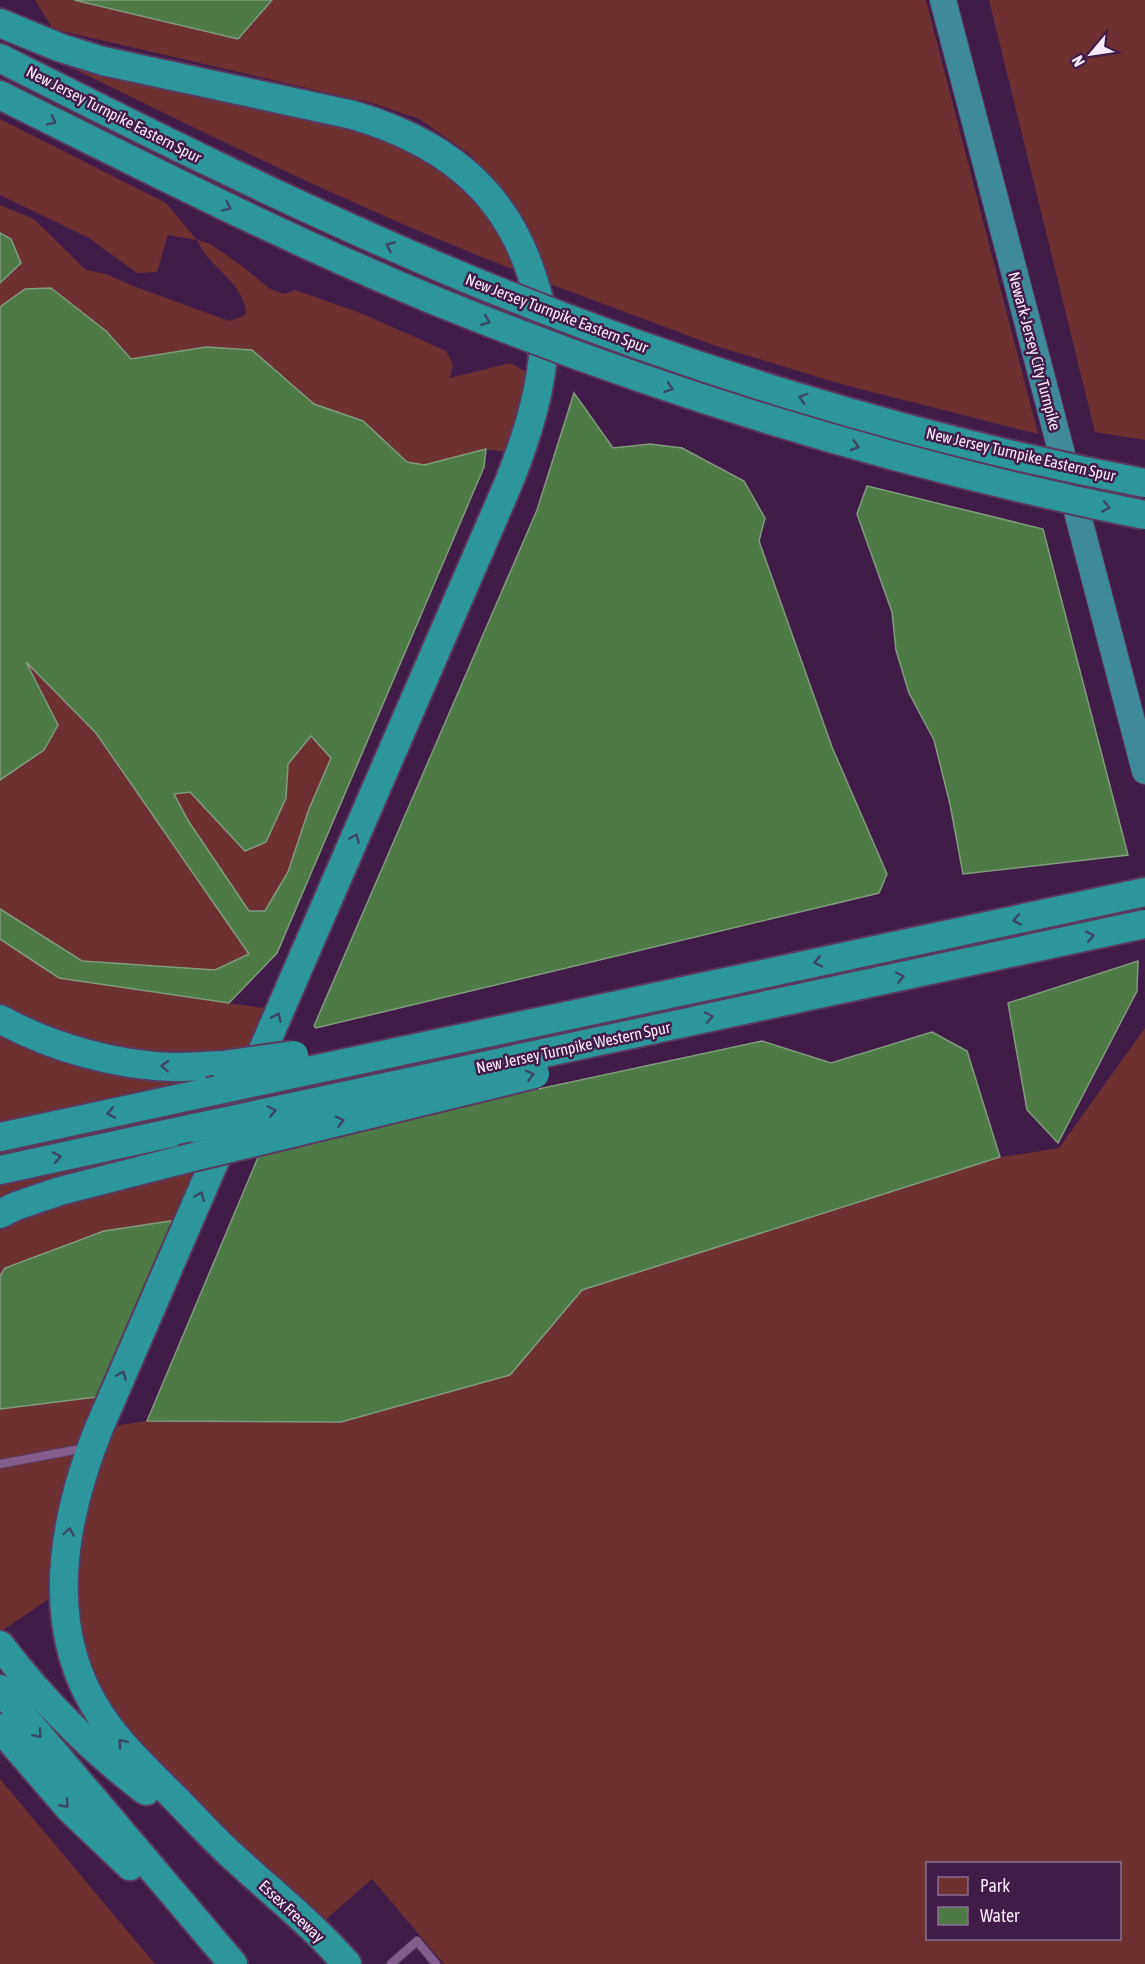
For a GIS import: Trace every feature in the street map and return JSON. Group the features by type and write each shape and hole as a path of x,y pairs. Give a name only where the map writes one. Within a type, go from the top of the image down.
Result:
{"highway":[{"name":"Newark-Jersey City Turnpike","path":"944,0 1145,771"},
{"path":"0,23 82,55 353,115 422,141 446,156 466,173 485,191 505,216 528,263 540,302 543,324 543,351 537,397 526,438 509,482 92,1446 79,1483 70,1521 64,1573 65,1623 73,1656 92,1701 120,1741 236,1860"},
{"name":"New Jersey Turnpike Eastern Spur","path":"0,58 294,203 444,269 536,306 639,344 803,398 981,446 1145,483"},
{"name":"New Jersey Turnpike Eastern Spur","path":"0,95 275,230 431,299 593,362 788,426 971,477 1145,515"},
{"name":"New Jersey Turnpike Western Spur","path":"0,1137 1145,892"},
{"name":"New Jersey Turnpike Western Spur","path":"0,1170 1145,924"},
{"path":"0,1018 29,1033 63,1046 120,1060 172,1066 223,1065 296,1055 615,987 721,983"},
{"path":"0,1214 60,1191 563,1067 673,1025"},
{"path":"4,1652 76,1729 127,1776 236,1860"},
{"path":"0,1689 233,1964"},
{"path":"0,1728 88,1828 208,1935"},
{"name":"Essex Freeway","path":"236,1860 306,1922 347,1964"}],"lane":[{"path":"0,1464 92,1446"},
{"path":"391,1964 417,1941 436,1964"}],"green space":[{"path":"35,0 74,0 238,39 272,0 926,0 1038,434 841,384 716,346 550,284 534,238 471,155 419,119 372,103 53,29"},
{"path":"989,0 1145,0 1145,440 1095,432"},
{"path":"11,38 397,136 479,195 520,272 327,190"},
{"path":"0,119 166,203 197,240 168,235 157,272 137,273 89,238 0,195"},
{"path":"0,205 34,219 86,270 106,274 229,321 242,317 246,313 239,292 202,250 197,240 210,244 270,289 284,294 295,290 363,314 446,351 453,365 450,378 510,363 528,373 525,398 507,452 486,449 424,465 407,462 363,421 314,404 252,350 206,347 131,359 106,331 51,288 25,289 0,307 0,283 21,263 11,239 0,233"},
{"path":"24,660 96,733 249,954 215,970 81,961 0,909 0,780 44,750"},
{"path":"310,736 331,757 309,809 288,872 265,911 249,911 189,822 174,794 190,792 286,798 288,764"},
{"path":"0,939 59,978 270,1009 171,1221 104,1231 5,1268 0,1276"},
{"path":"1145,1028 1145,1964 444,1964 372,1879 314,1930 120,1741 62,1590 0,1632 0,1409 104,1396 100,1428 147,1421 341,1422 510,1375 581,1290 997,1158 1059,1148"},
{"path":"0,1779 155,1964 0,1964"}],"water":[{"path":"74,0 272,0 238,39"},
{"path":"0,233 11,239 21,263 0,283"},
{"path":"51,288 106,331 131,359 206,347 252,350 314,404 363,421 407,462 424,465 486,449 484,467 277,953 229,1003 59,978 0,939 0,909 82,961 215,970 249,954 96,733 26,662 58,725 44,750 0,780 0,307 25,289","holes":["311,736 331,758 309,809 288,872 265,911 249,911 189,822 174,794 190,792 245,851 266,842 286,798 288,764"]},
{"path":"574,393 613,448 650,444 682,448 744,481 765,518 759,541 832,747 887,874 879,893 316,1028 314,1026 537,510"},
{"path":"867,486 1043,529 1128,855 963,874 950,804 934,740 909,693 896,650 892,612 857,514"},
{"path":"1138,961 1137,991 1058,1143 1027,1110 1008,1003"},
{"path":"932,1032 967,1051 1000,1157 582,1290 510,1375 341,1422 147,1421 259,1155 324,1140 324,1135 762,1041 831,1063"},
{"path":"171,1221 168,1239 104,1396 0,1409 0,1276 5,1268 104,1231"}]}
